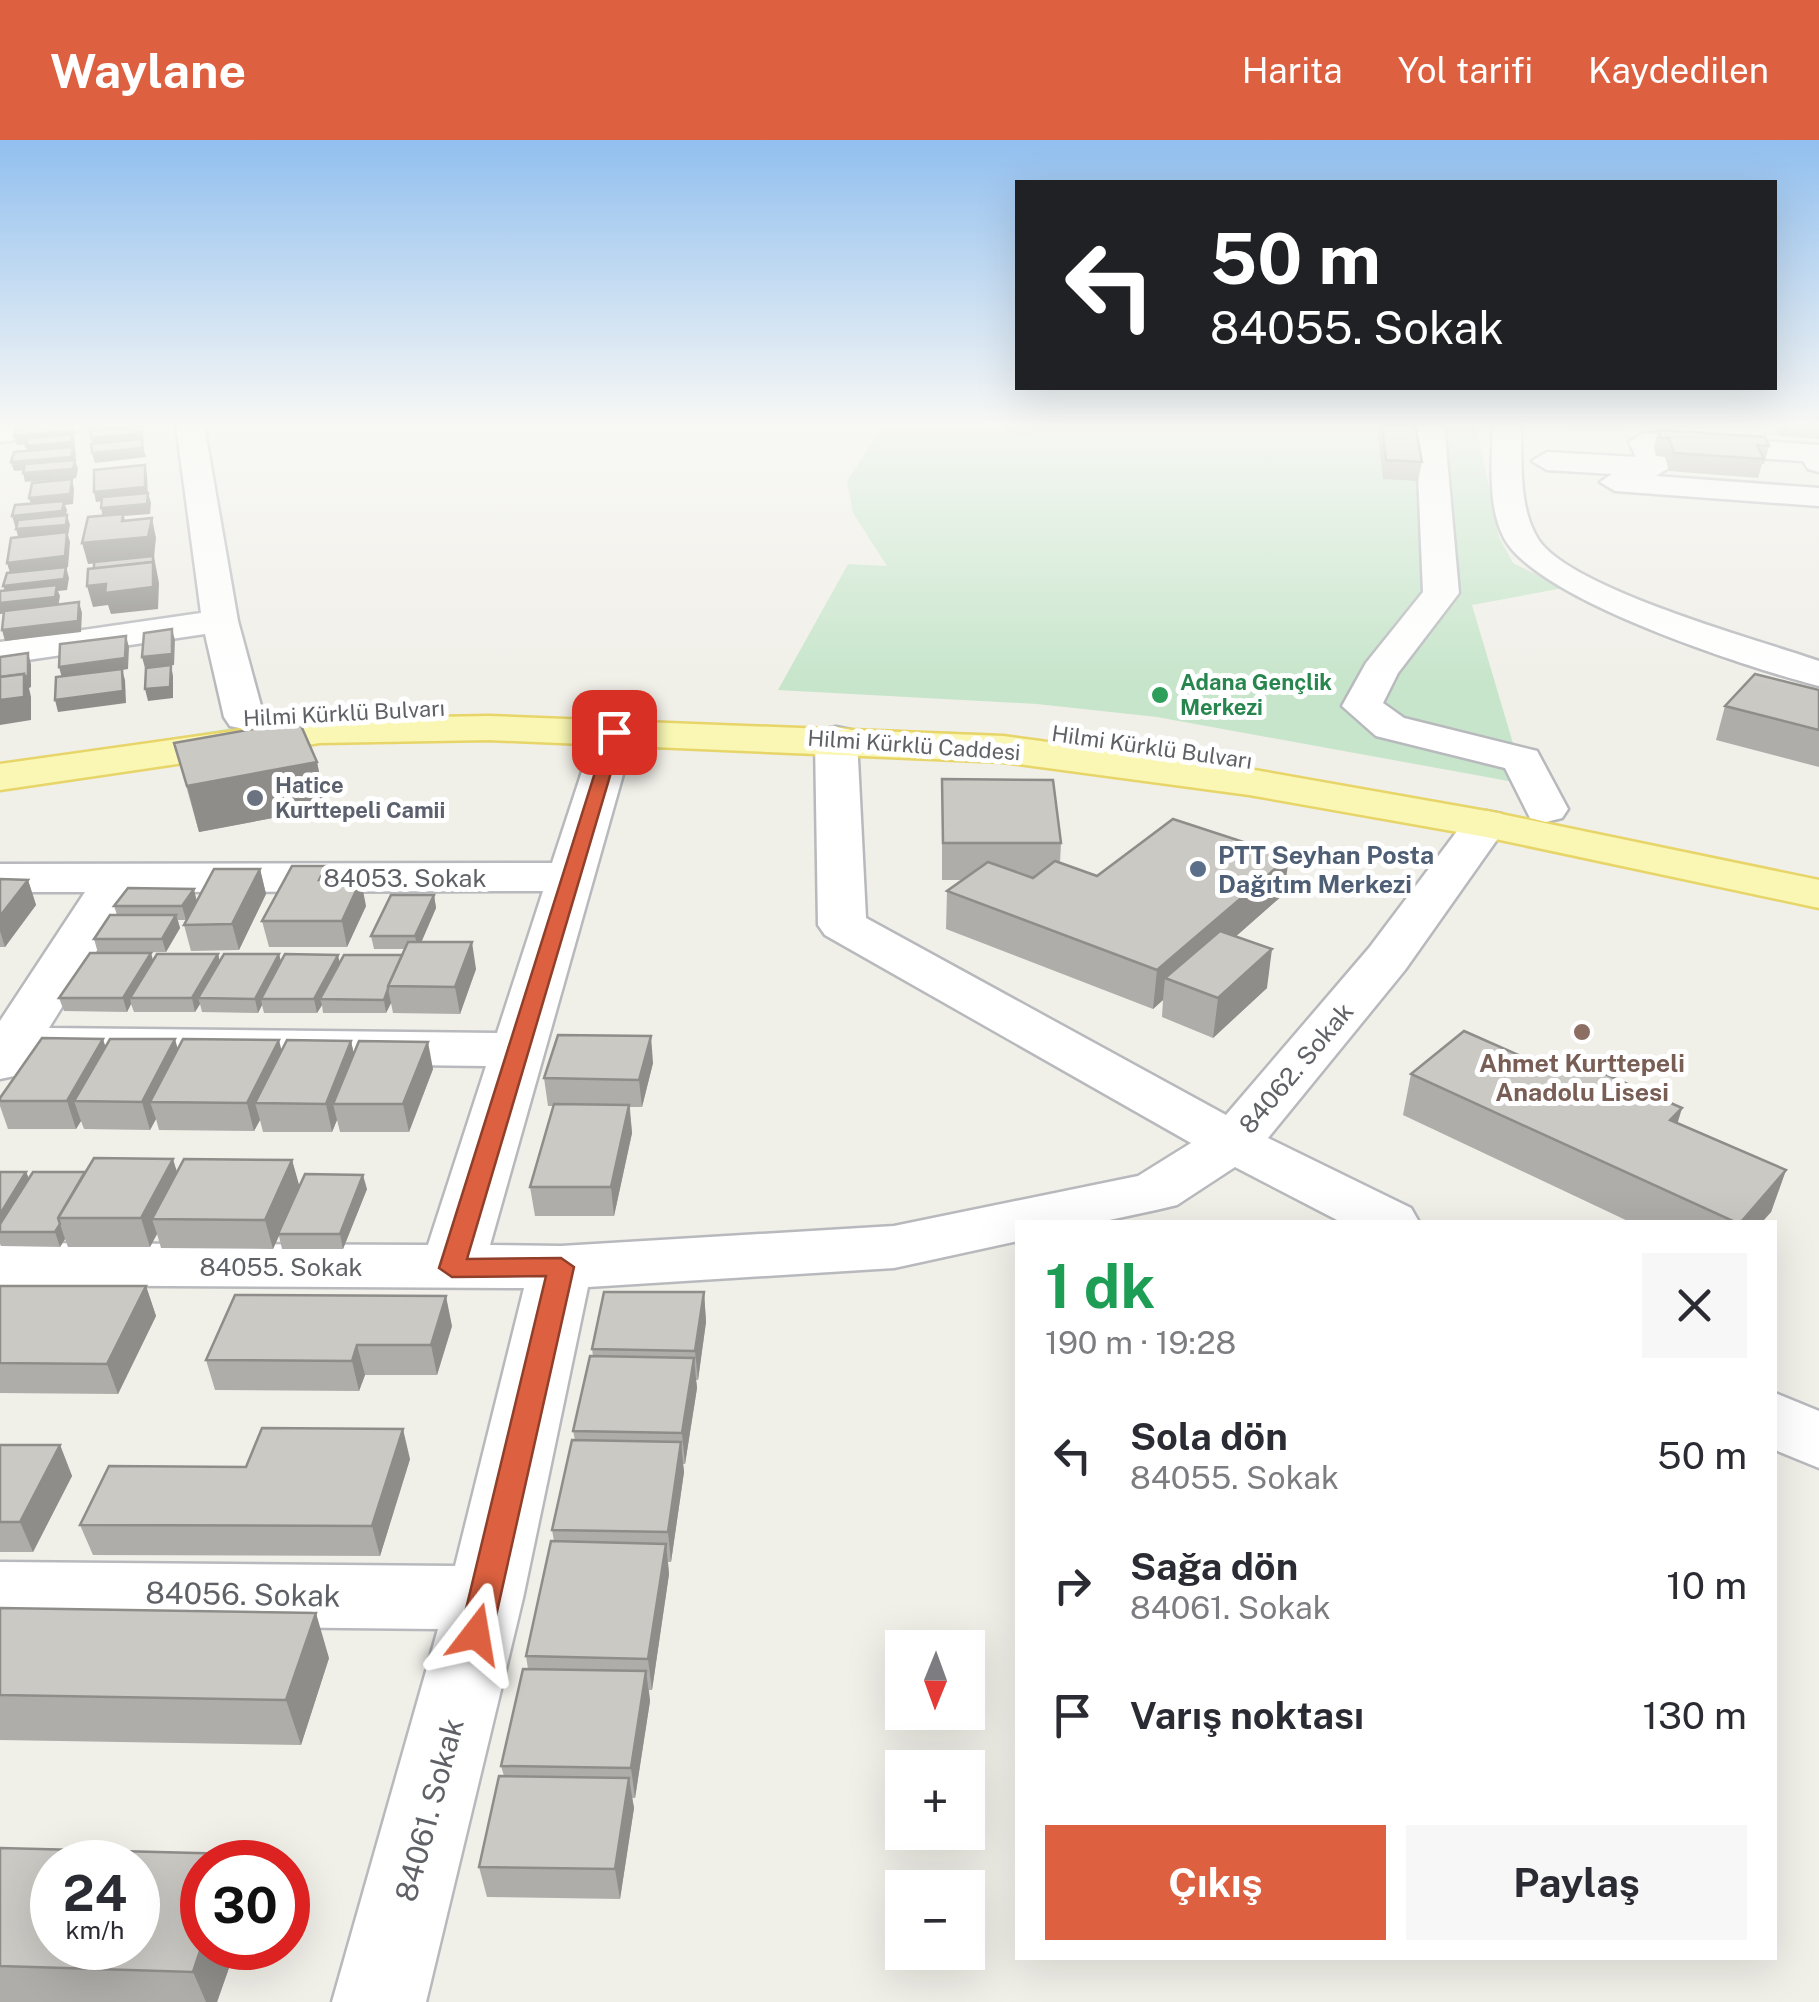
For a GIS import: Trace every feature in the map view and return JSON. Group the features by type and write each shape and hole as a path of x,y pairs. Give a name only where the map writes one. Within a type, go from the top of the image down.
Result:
{"main road":[{"name":"Hilmi Kürklü Bulvarı","path":"0,756 244,717 380,707 526,708 1008,727 1316,769 1546,808 1819,866"},
{"name":"Hilmi Kürklü Caddesi","path":"0,777 320,731 614,732 1003,748 1249,782 1486,824 1819,894"}],"street":[{"path":"203,512 220,622 244,717"},
{"path":"1435,512 1440,593 1380,671 1362,706 1390,727 1522,760 1546,808"},
{"path":"1515,512 1528,550 1581,586 1819,674"},
{"path":"0,653 220,622"},
{"path":"452,1268 614,732"},
{"path":"836,739 842,925 1234,1143 1385,1220"},
{"name":"84062. Sokak","path":"1023,1220 1156,1191 1234,1143 1387,959 1486,824"},
{"name":"84053. Sokak","path":"0,878 116,881 569,877"},
{"path":"4,1050 116,881"},
{"path":"4,1050 521,1050"},
{"name":"84062. Sokak","path":"561,1267 894,1248 1015,1222"},
{"name":"84055. Sokak","path":"0,1264 561,1267"},
{"name":"84061. Sokak","path":"379,2002 485,1598 561,1267"},
{"path":"1777,1420 1819,1442"},
{"name":"84056. Sokak","path":"0,1593 485,1598"}],"green space":[{"path":"1494,512 1499,537 1513,563 1563,588 1472,605 1525,784 1157,717 1037,704 778,690 848,564 887,566 853,513"},
{"path":"417,714 988,733 1483,808 1819,879 1819,884 1204,766 329,722 257,727 0,765 258,724"}],"building":[{"path":"13,512 53,512 12,516"},
{"path":"123,514 122,521 152,518 148,537 82,543 88,517"},
{"path":"67,515 66,525 16,529 18,520"},
{"path":"67,532 65,556 7,563 11,538"},
{"path":"153,556 153,562 94,569 94,562"},
{"path":"153,562 153,587 105,593 106,584 87,586 88,569"},
{"path":"66,567 64,579 3,586 7,573"},
{"path":"57,585 55,597 0,603 0,591"},
{"path":"79,602 78,621 2,630 4,611"},
{"path":"172,629 172,654 142,657 144,633"},
{"path":"126,636 125,658 59,667 60,644"},
{"path":"28,653 28,676 0,677 0,657"},
{"path":"171,665 170,687 145,689 146,668"},
{"path":"122,669 123,691 55,700 56,677"},
{"path":"24,674 24,697 0,700 0,677"},
{"path":"1755,674 1819,690 1819,730 1725,706"},
{"path":"299,721 317,762 187,786 174,743"},
{"path":"942,779 1053,780 1061,843 943,843"},
{"path":"1173,819 1289,857 1157,970 947,891 988,862 1033,878 1055,861 1097,876"},
{"path":"292,866 326,866 319,880 361,880 342,921 262,921"},
{"path":"214,869 260,869 232,924 184,925"},
{"path":"0,879 28,880 0,916"},
{"path":"128,888 194,889 182,906 114,906"},
{"path":"391,895 434,895 415,936 371,936"},
{"path":"110,915 176,915 162,939 94,939"},
{"path":"1220,931 1272,949 1218,998 1165,978"},
{"path":"408,942 472,942 455,987 388,986"},
{"path":"90,953 151,953 123,998 59,998"},
{"path":"157,954 218,954 192,998 130,998"},
{"path":"224,954 279,954 255,999 198,998"},
{"path":"285,954 338,955 314,999 261,999"},
{"path":"344,955 402,955 384,1000 320,999"},
{"path":"1464,1031 1557,1072 1571,1059 1682,1108 1670,1120 1786,1170 1743,1220 1731,1220 1411,1074"},
{"path":"558,1035 651,1036 639,1080 544,1078"},
{"path":"42,1038 103,1039 67,1101 0,1101 0,1098"},
{"path":"110,1039 175,1039 142,1102 74,1101"},
{"path":"183,1039 279,1040 247,1103 150,1102"},
{"path":"287,1040 351,1041 326,1104 255,1103"},
{"path":"359,1041 428,1042 403,1104 333,1104"},
{"path":"554,1104 629,1105 611,1187 530,1187"},
{"path":"94,1158 173,1159 141,1218 58,1218"},
{"path":"184,1159 292,1160 265,1220 152,1219"},
{"path":"0,1172 26,1172 0,1214"},
{"path":"33,1172 85,1172 58,1218 60,1224 55,1232 0,1232 0,1224"},
{"path":"305,1174 363,1175 340,1234 278,1234"},
{"path":"0,1286 146,1286 107,1364 0,1363"},
{"path":"604,1292 704,1292 695,1351 592,1349"},
{"path":"235,1295 446,1296 431,1345 357,1345 352,1361 206,1360"},
{"path":"590,1356 694,1358 682,1433 573,1431"},
{"path":"262,1428 403,1429 372,1526 80,1525 109,1466 246,1467"},
{"path":"572,1440 681,1442 668,1532 552,1530"},
{"path":"0,1445 60,1445 20,1522 0,1522"},
{"path":"551,1541 666,1544 648,1659 526,1656"},
{"path":"0,1608 316,1613 286,1700 0,1695"},
{"path":"523,1669 646,1671 631,1768 501,1766"},
{"path":"499,1776 629,1778 615,1869 479,1867"},
{"path":"0,1848 30,1849 30,1967 0,1966"},
{"path":"160,1852 180,1853 180,1970 193,1972 129,1970 160,1970"}],"place":[{"name":"Adana Gençlik Merkezi","path":"1160,695"},
{"name":"Hatice Kurttepeli Camii","path":"255,798"},
{"name":"PTT Seyhan Posta Dağıtım Merkezi","path":"1198,869"},
{"name":"Ahmet Kurttepeli Anadolu Lisesi","path":"1582,1032"}],"route":[{"path":"476,1634 561,1267 452,1268 614,732"}]}
